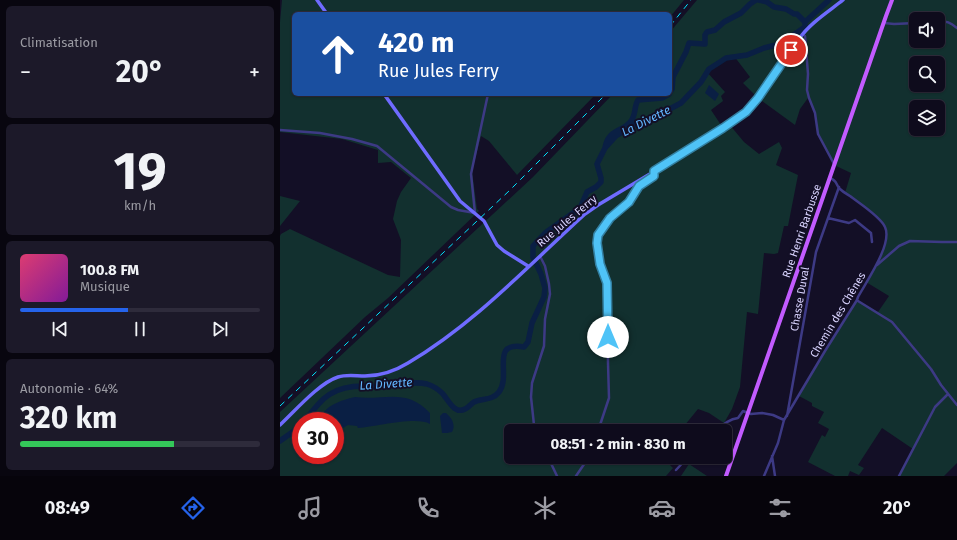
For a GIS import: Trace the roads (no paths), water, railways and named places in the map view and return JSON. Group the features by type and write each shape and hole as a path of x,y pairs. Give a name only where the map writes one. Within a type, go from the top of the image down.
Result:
{"main road":[{"path":"318,0 326,12"},
{"name":"Rue Jules Ferry","path":"280,425 315,393 334,379 348,376 371,376 383,374 408,364 458,328 498,295 584,214 723,128 746,112 758,98 799,38 843,0"},
{"name":"Rue Henri Barbusse","path":"726,476 892,0"},
{"path":"385,96 456,195 463,204 484,222 494,241 499,247 528,266"}],"street":[{"path":"945,21 951,23 957,28"},
{"path":"884,22 894,24 909,23"},
{"path":"805,36 808,74 807,90 816,114 818,134 834,165"},
{"path":"280,130 328,134 377,146 451,207 458,210 475,213 471,174 488,96"},
{"path":"601,424 608,404 610,392 607,288 600,264 597,243 598,235 610,218 629,202 639,186 654,176 654,171"},
{"name":"Chemin des Chênes","path":"764,476 784,420 825,351 858,300 858,297 882,252 885,242 886,229 884,225 863,206 845,193 836,181 830,178"},
{"name":"Chasse Duval","path":"787,416 816,252 839,187"},
{"path":"828,218 849,223 855,220 858,221 871,233 872,242"},
{"path":"875,267 899,246 910,241 957,242"},
{"path":"534,424 531,397 532,383 544,346 545,319 550,294 545,266 538,257"},
{"path":"858,300 892,322 931,369 957,405"},
{"path":"899,476 935,407 948,394"},
{"path":"724,424 734,418 738,418 743,411 748,414 762,413 774,415 784,420"},
{"path":"772,455 775,476"},
{"path":"551,464 557,476"},
{"path":"576,476 584,464"},
{"path":"676,470 682,464"},
{"path":"767,466 772,467 775,470"}],"water":[{"path":"709,85 719,94 715,101 705,93"},
{"path":"355,397 394,397 412,400 421,405 430,413 430,424 424,422 406,421 358,428 357,426 348,425 344,427 344,412 324,412 333,404"},
{"path":"443,413 446,413 453,422 454,427 452,432 442,433 440,416"}],"waterway":[{"name":"La Divette","path":"672,89 673,77 689,43 705,44 705,35 707,32 715,30 724,22 741,13 756,0"},
{"name":"La Divette","path":"759,0 767,2 774,7 786,9 794,14 797,14 805,22"},
{"name":"La Divette","path":"312,412 329,394 344,388 353,387 385,387 409,383 427,384 440,392 452,406 458,410 466,408 474,402 496,395 502,385 504,354 507,349 513,347 524,347 528,342 532,323 544,297 545,288 541,274 533,257 533,246 545,233 580,208 587,192 601,182 597,164 605,148 616,136 634,125 651,119 681,103 701,82 709,69 726,58 747,55 786,40 805,27 805,22 829,0"},
{"name":"La Divette","path":"605,148 609,137 628,125 631,121 634,116 638,100 662,98 666,96"},
{"name":"La Divette","path":"280,441 292,432"}],"railway":[{"path":"672,24 691,0"},
{"path":"280,406 509,191 604,96"}]}
